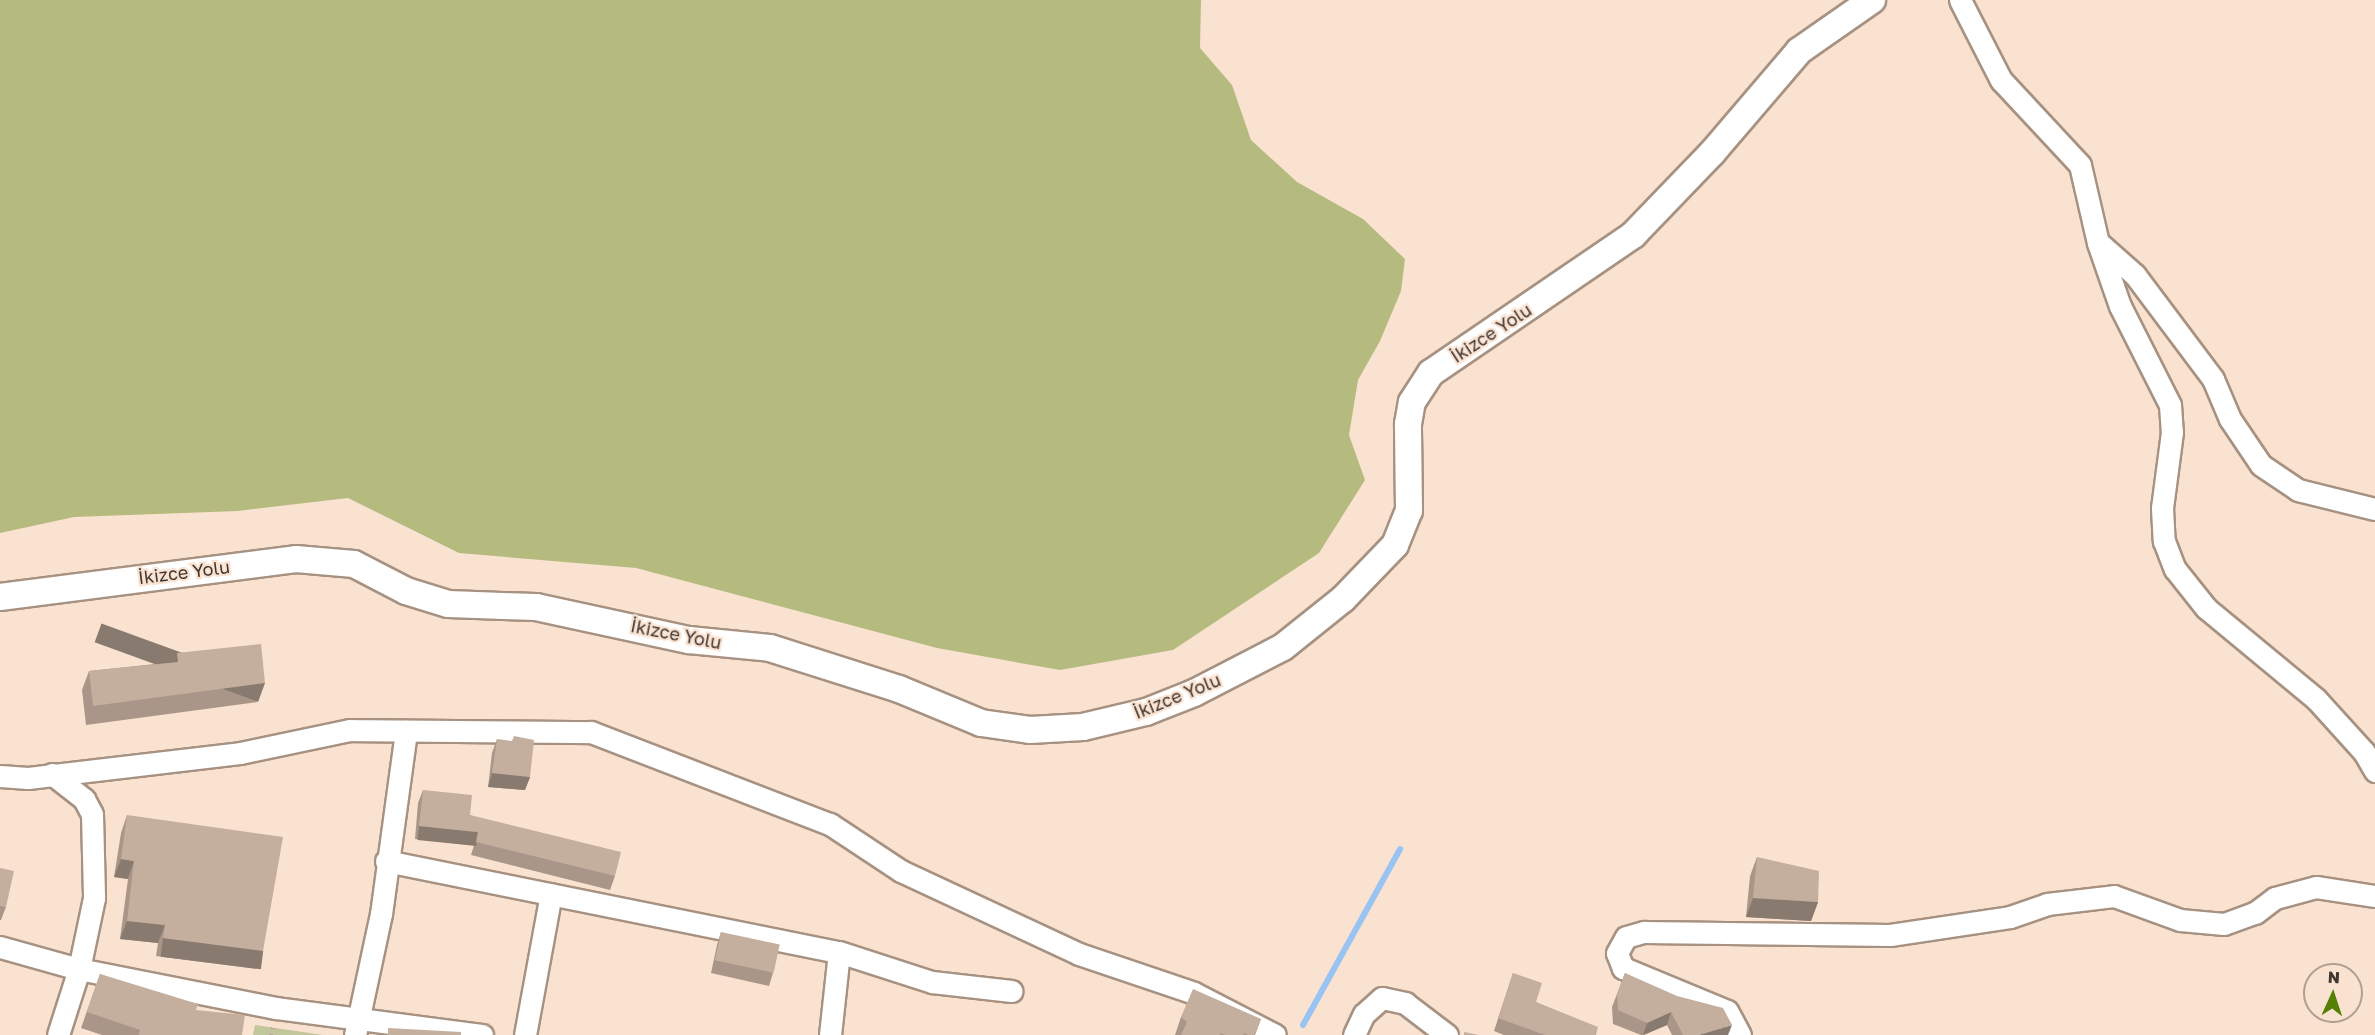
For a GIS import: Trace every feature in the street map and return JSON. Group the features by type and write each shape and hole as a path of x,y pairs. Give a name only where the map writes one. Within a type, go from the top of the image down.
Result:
{"street":[{"name":"İkizce Yolu","path":"0,597 296,559 354,564 406,591 448,604 536,607 689,640 770,648 899,689 981,723 1030,730 1083,727 1146,712 1194,693 1283,647 1343,599 1395,545 1409,511 1408,424 1412,402 1431,373 1633,235 1712,153 1799,51 1872,0"},
{"path":"1960,0 2001,81 2080,165 2098,243 2120,306 2170,405 2172,432 2162,508 2164,541 2175,569 2206,608 2316,699 2364,752 2375,771"},
{"path":"2098,243 2135,275 2213,379 2230,419 2261,465 2298,490 2375,509"},
{"path":"0,776 52,774 240,753 350,730 591,732 830,824 901,871 1079,954 1194,993 1275,1035"},
{"path":"356,1027 381,914 386,861 406,731"},
{"path":"52,774 84,799 92,814 94,898 79,969 58,1035"},
{"path":"386,861 839,952 932,982 1011,991"},
{"path":"1740,1035 1727,1011 1623,968 1617,953 1626,937 1644,932 1890,935 2010,917 2047,904 2114,896 2180,920 2224,924 2255,913 2275,898 2316,887 2375,896"},
{"path":"525,1035 551,894"},
{"path":"0,947 79,969 276,1008 356,1027 482,1035"},
{"path":"830,1035 839,952"},
{"path":"1354,1035 1364,1014 1382,998 1405,1004 1447,1035"}],"green space":[{"path":"0,0 1201,0 1200,48 1232,85 1251,140 1297,182 1363,219 1405,259 1401,291 1380,341 1358,380 1349,435 1365,480 1319,553 1173,650 1060,670 937,648 636,568 459,553 348,498 238,511 74,517 0,533"},
{"path":"255,1025 323,1035 253,1035"}],"building":[{"path":"261,644 265,683 93,706 89,671 178,662 177,653"},
{"path":"514,736 534,740 530,777 492,773 497,739 512,741"},
{"path":"423,790 472,795 470,815 621,852 615,876 476,842 478,832 419,826"},
{"path":"127,815 283,837 263,951 163,938 165,925 127,921 134,861 121,859"},
{"path":"1757,857 1819,871 1818,902 1753,898"},
{"path":"0,868 14,871 6,907 0,906"},
{"path":"721,932 780,944 774,973 715,960"},
{"path":"1513,973 1542,983 1536,1002 1598,1027 1596,1035 1545,1035 1498,1018"},
{"path":"1625,973 1677,996 1723,1008 1732,1025 1699,1035 1683,1035 1671,1012 1647,1023 1618,1010 1617,994"},
{"path":"100,974 198,1004 196,1010 245,1015 242,1035 139,1035 140,1030 87,1012"},
{"path":"1193,989 1261,1019 1254,1035 1220,1033 1220,1035 1181,1035 1187,1022 1181,1017"},
{"path":"388,1028 461,1032 461,1035 388,1035"}],"waterway":[{"path":"1303,1025 1400,849"}]}
